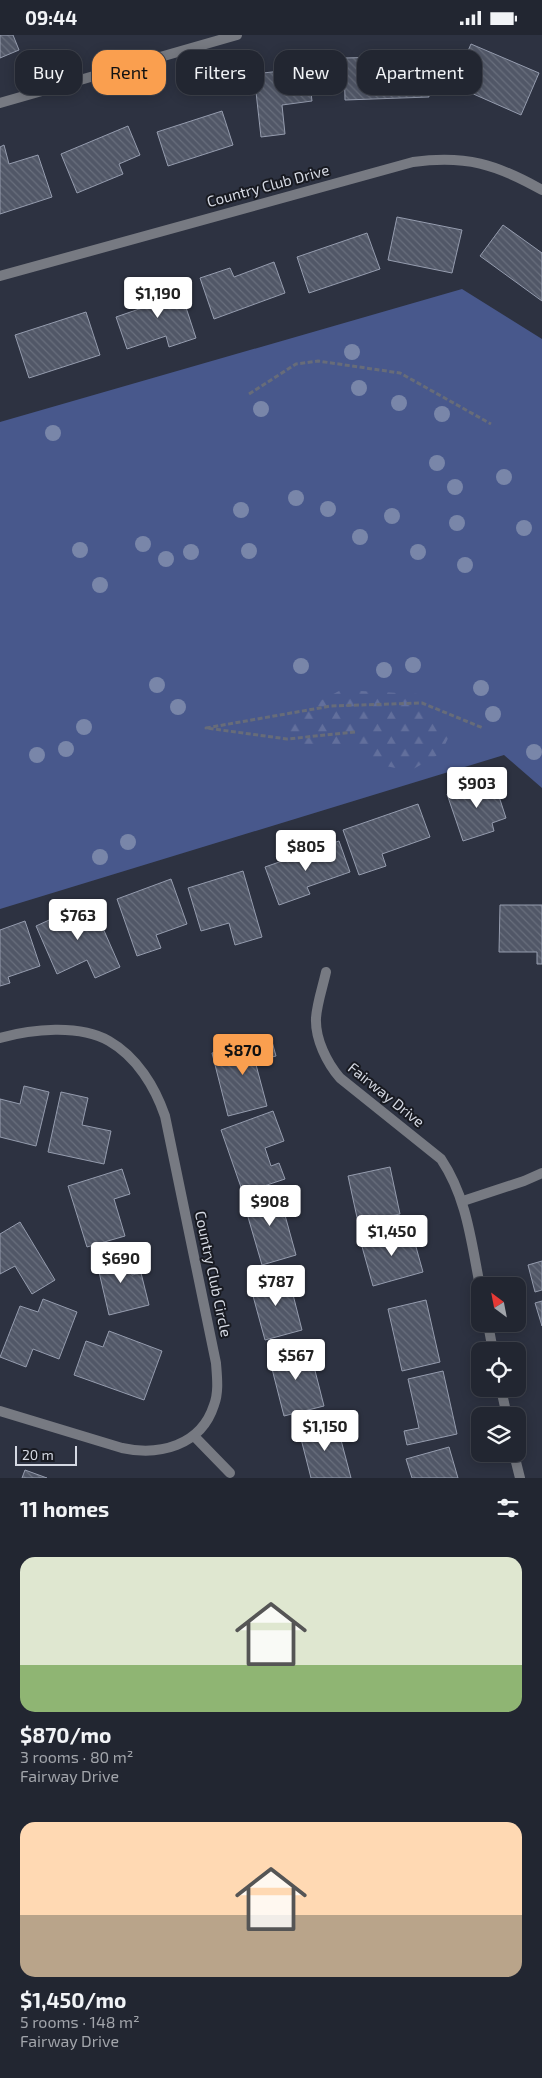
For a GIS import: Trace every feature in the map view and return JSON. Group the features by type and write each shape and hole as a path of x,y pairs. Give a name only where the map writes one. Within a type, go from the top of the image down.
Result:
{"street":[{"path":"0,103 237,35"},
{"name":"Country Club Drive","path":"0,276 413,161 440,158 464,160 492,166 519,177 542,191"},
{"name":"Fairway Drive","path":"326,972 316,1019 322,1051 330,1066 340,1078 441,1159 452,1176 463,1201 478,1277"},
{"name":"Country Club Circle","path":"0,1039 16,1033 46,1030 82,1033 100,1037 109,1041 128,1056 144,1074 157,1094 165,1117 216,1363 218,1386 215,1405 207,1422 194,1436 177,1446 159,1451 139,1452 122,1448 0,1411"},
{"path":"463,1201 524,1181 542,1173"},
{"path":"194,1436 230,1473"},
{"path":"516,1462 520,1478"}],"path":[{"path":"249,394 296,364 318,361 400,373 491,424"},
{"path":"355,733 287,739 206,728 331,706 422,703 483,728"}],"green space":[{"path":"462,289 542,339 542,788 504,755 0,909 0,422"},
{"path":"341,690 418,694 451,732 441,753 410,771 376,764 368,747 305,748 278,723"}],"building":[{"path":"0,35 13,35 19,50 15,50 0,58"},
{"path":"471,44 539,73 521,115 476,95 482,95 482,50 468,50"},
{"path":"347,58 357,58 357,95 429,95 429,97 345,100 345,95 347,95"},
{"path":"274,72 274,95 311,95 312,101 282,105 285,134 261,137 256,95 264,95 264,73"},
{"path":"222,111 233,145 168,166 157,132"},
{"path":"128,126 140,155 119,164 123,174 77,193 61,154"},
{"path":"4,145 9,164 38,155 52,197 0,214 0,147"},
{"path":"397,217 462,230 452,273 388,260"},
{"path":"503,225 542,253 542,301 480,256"},
{"path":"367,233 380,269 309,293 297,257"},
{"path":"274,262 285,293 214,319 200,278 230,268 234,277"},
{"path":"178,283 196,338 169,347 166,336 127,349 116,317 142,308 138,296"},
{"path":"86,312 100,355 29,378 15,335"},
{"path":"493,778 506,818 492,823 494,831 463,841 447,794"},
{"path":"418,804 430,837 382,854 386,866 359,875 343,830"},
{"path":"339,841 350,872 307,887 310,894 279,905 265,867"},
{"path":"243,871 262,937 235,945 229,923 201,931 188,888"},
{"path":"171,879 187,924 156,935 161,948 137,956 117,899"},
{"path":"91,901 120,967 95,978 87,960 57,974 36,926"},
{"path":"500,905 542,905 542,964 537,964 537,952 499,952"},
{"path":"25,921 40,966 8,977 10,983 0,986 0,930"},
{"path":"271,1038 276,1056 255,1061 267,1106 228,1116 212,1053"},
{"path":"24,1086 49,1092 36,1146 0,1137 0,1099 20,1104"},
{"path":"61,1092 88,1098 82,1125 111,1131 104,1164 48,1152"},
{"path":"273,1111 284,1141 265,1148 271,1166 279,1163 285,1179 243,1193 221,1130"},
{"path":"390,1167 400,1214 358,1222 348,1176"},
{"path":"122,1169 130,1194 114,1199 125,1236 87,1247 68,1186"},
{"path":"278,1190 296,1255 262,1265 243,1200"},
{"path":"20,1222 55,1280 32,1294 15,1266 0,1274 0,1234"},
{"path":"411,1229 423,1272 373,1286 361,1243"},
{"path":"127,1251 132,1275 141,1273 149,1305 109,1315 96,1259"},
{"path":"542,1261 542,1290 535,1292 528,1265"},
{"path":"288,1275 302,1330 265,1340 250,1285"},
{"path":"43,1299 77,1312 59,1359 33,1349 26,1367 0,1357 20,1306 38,1312"},
{"path":"426,1300 440,1362 402,1371 388,1309"},
{"path":"542,1301 542,1326 535,1303"},
{"path":"109,1331 162,1351 144,1400 74,1375 86,1341 103,1347"},
{"path":"309,1347 324,1406 284,1416 269,1357"},
{"path":"443,1371 457,1434 407,1445 404,1431 419,1428 408,1379"},
{"path":"336,1421 351,1478 311,1478 299,1431"},
{"path":"449,1447 458,1478 412,1478 406,1459"},
{"path":"25,1470 47,1478 22,1478"}]}
